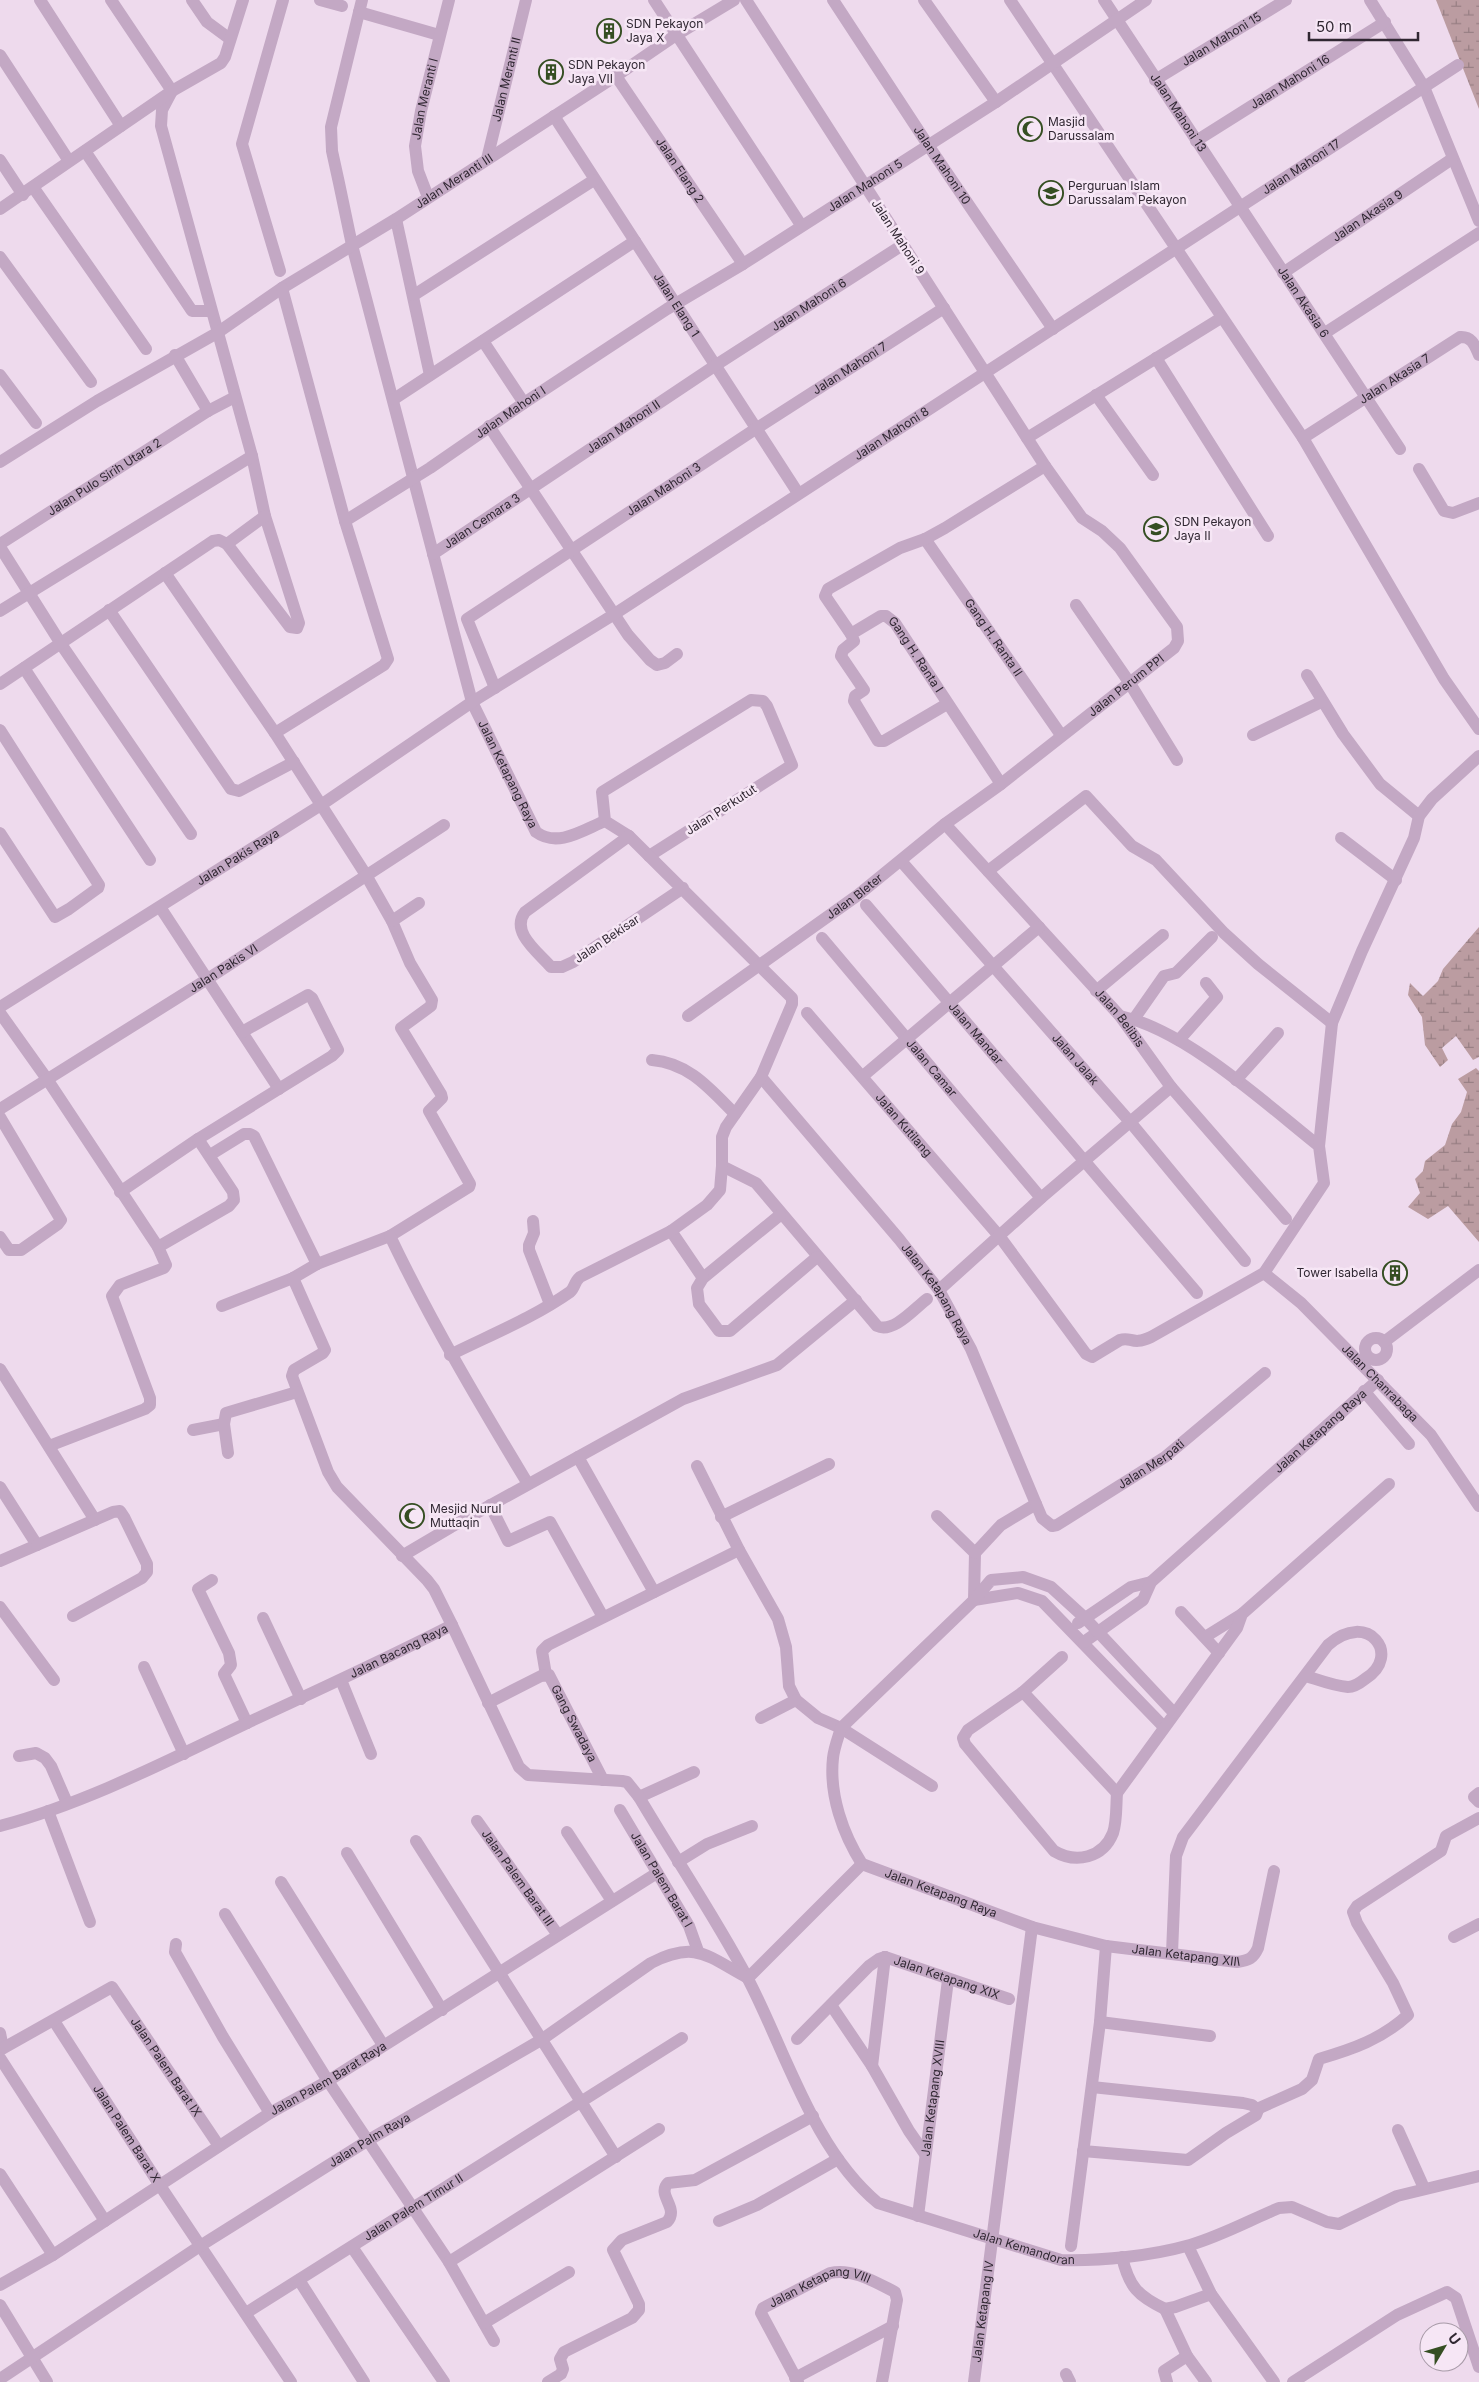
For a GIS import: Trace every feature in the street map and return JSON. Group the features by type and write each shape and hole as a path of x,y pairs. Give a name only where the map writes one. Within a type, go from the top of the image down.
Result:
{"street":[{"path":"40,0 121,126"},
{"path":"111,0 172,91"},
{"path":"192,0 207,22 230,39"},
{"path":"0,209 172,91 221,63 225,57 243,0"},
{"path":"280,271 242,144 283,0"},
{"path":"320,0 342,6"},
{"name":"Jalan Meranti I","path":"428,197 418,171 415,146 439,35 449,0"},
{"name":"Jalan Meranti II","path":"487,159 526,0"},
{"path":"654,0 802,225"},
{"name":"Jalan Meranti III","path":"0,462 175,355 217,333 282,288 396,219 676,35 734,0"},
{"name":"Jalan Mahoni 9","path":"746,0 1045,466 1082,518"},
{"name":"Jalan Mahoni 10","path":"833,0 928,145 1053,329"},
{"path":"924,0 996,102"},
{"path":"1010,0 1303,438 1444,679 1479,729"},
{"name":"Jalan Mahoni 13","path":"1104,0 1239,208"},
{"name":"Jalan Mahoni 5","path":"676,304 743,264 864,184 996,102 1146,0"},
{"name":"Jalan Mahoni 15","path":"1155,80 1286,0"},
{"path":"1370,0 1424,87 1479,221"},
{"path":"360,6 439,35"},
{"name":"Jalan Ketapang Raya","path":"360,6 331,135 332,151 352,245 394,399 472,702 536,832 544,838 554,840 605,820"},
{"name":"Jalan Mahoni 16","path":"1196,141 1385,22"},
{"path":"0,55 69,162"},
{"name":"Jalan Mahoni 17","path":"1053,329 1458,65"},
{"name":"Jalan Elang 2","path":"616,76 743,264"},
{"path":"0,684 213,541 219,540 227,544 290,627 296,628 299,623 265,516 252,456 161,126 162,110 172,91"},
{"name":"Jalan Elang 1","path":"554,116 798,493"},
{"path":"85,151 192,311 211,311"},
{"name":"Jalan Akasia 9","path":"1284,273 1452,159"},
{"path":"0,160 28,191 146,349"},
{"path":"414,295 594,180"},
{"name":"Jalan Akasia 6","path":"1239,208 1325,332 1400,449"},
{"path":"396,219 414,295 430,376"},
{"path":"1325,332 1479,233"},
{"path":"394,399 635,241"},
{"name":"Jalan Mahoni 6","path":"716,365 904,244"},
{"path":"0,257 91,382"},
{"path":"275,733 388,661 345,521 282,288"},
{"name":"Jalan Mahoni I","path":"345,521 676,304"},
{"name":"Jalan Mahoni 7","path":"757,428 944,308"},
{"path":"1027,438 1222,318"},
{"name":"Jalan Mahoni 8","path":"613,616 798,493 1053,329"},
{"name":"Jalan Akasia 7","path":"1303,438 1460,337 1465,336 1472,341 1479,355"},
{"path":"483,341 524,403"},
{"path":"175,355 208,411"},
{"path":"1156,358 1268,536"},
{"name":"Jalan Mahoni II","path":"530,488 716,365"},
{"path":"0,375 36,423"},
{"path":"1096,395 1153,475"},
{"name":"Jalan Pulo Sirih Utara 2","path":"0,546 208,411 235,397"},
{"path":"489,426 613,616 654,664 665,664 676,654"},
{"name":"Jalan Mahoni 3","path":"495,688 468,618 757,428"},
{"path":"0,611 252,456"},
{"path":"851,634 825,596 825,592 900,548 925,539 1045,466"},
{"path":"1419,469 1444,511 1453,513 1479,503"},
{"name":"Jalan Cemara 3","path":"433,554 530,488"},
{"path":"227,544 265,516"},
{"name":"Jalan Perum PPI","path":"945,824 1062,736 1128,682 1174,648 1178,641 1177,627 1120,548 1102,531 1082,518"},
{"name":"Gang H. Ranta II","path":"925,539 1062,736"},
{"path":"0,546 61,643 191,834"},
{"path":"165,573 275,733 366,875 392,921 410,963 433,1002 431,1006 401,1028 441,1094 442,1098 429,1111 470,1184 469,1187 390,1236 317,1264 294,1278 222,1306"},
{"path":"1076,606 1178,760"},
{"path":"109,610 231,789 240,791 294,762"},
{"name":"Jalan Pakis Raya","path":"0,1007 321,805 472,702 613,616"},
{"name":"Gang H. Ranta I","path":"947,704 884,741 878,741 854,701 856,696 864,690 841,656 843,650 854,641 851,634 882,616 891,619 899,627 1000,784"},
{"path":"24,668 150,860"},
{"path":"1307,675 1321,702 1380,784 1419,816"},
{"name":"Jalan Perkutut","path":"605,820 602,792 750,700 763,701 767,706 792,765 649,856"},
{"path":"1253,735 1321,702"},
{"path":"0,730 99,885 98,888 55,917 0,833"},
{"path":"1264,1273 1324,1183 1319,1146 1332,1023 1414,838 1419,816 1432,799 1479,756"},
{"path":"988,871 1086,796 1132,846 1156,860 1224,933 1258,964 1332,1023"},
{"path":"450,1355 550,1304 572,1290 580,1277 671,1231 707,1206 717,1195 722,1166 722,1137 735,1114 761,1077 792,1004 792,998 683,888 629,836 605,820"},
{"name":"Jalan Bleter","path":"688,1016 858,895 945,824"},
{"name":"Jalan Belibis","path":"945,824 1120,1016 1171,1087 1286,1219"},
{"name":"Jalan Pakis VI","path":"0,1109 206,980 444,825"},
{"name":"Jalan Bekisar","path":"629,836 525,912 520,920 521,932 554,968 573,962 683,888"},
{"path":"1341,838 1396,880"},
{"name":"Jalan Jalak","path":"901,860 1131,1123 1245,1261"},
{"path":"392,921 420,903"},
{"name":"Jalan Mandar","path":"866,905 1197,1292"},
{"path":"160,906 206,980 279,1089"},
{"path":"863,1076 1039,927"},
{"path":"1096,991 1163,935"},
{"path":"1134,1019 1164,976 1173,974 1182,968 1212,937"},
{"name":"Jalan Camar","path":"822,938 1041,1198"},
{"path":"1179,1040 1217,997 1216,993 1206,983"},
{"path":"120,1192 198,1139 338,1052 337,1045 312,998 306,995 242,1032"},
{"path":"0,1013 47,1079 166,1263 165,1267 120,1285 112,1296 150,1398 150,1405 145,1409 49,1446"},
{"name":"Jalan Kutilang","path":"807,1013 1000,1237 1086,1354 1092,1357 1124,1338 1136,1342 1151,1337 1264,1273"},
{"path":"1120,1016 1134,1019 1179,1040 1236,1080 1319,1146"},
{"path":"1236,1080 1278,1033"},
{"path":"652,1060 666,1061 690,1072 735,1114"},
{"name":"Jalan Ketapang Raya","path":"761,1077 899,1239 939,1290 972,1349 1036,1504"},
{"path":"939,1290 1041,1198 1086,1162 1171,1087"},
{"path":"0,1117 61,1220 21,1250 10,1251 0,1237"},
{"path":"210,1155 244,1134 249,1133 254,1136 317,1264"},
{"path":"158,1248 234,1202 234,1194 198,1139"},
{"path":"722,1166 756,1183 780,1214 877,1326 883,1328 891,1326 927,1299"},
{"path":"780,1214 703,1278 697,1288 699,1304 719,1332 726,1333 817,1256"},
{"path":"533,1221 534,1233 529,1250 550,1304"},
{"path":"671,1231 703,1278"},
{"path":"390,1236 419,1297 450,1355 528,1484"},
{"path":"1384,1342 1479,1270"},
{"name":"Jalan Chanrabaga","path":"1264,1273 1301,1303 1431,1435 1479,1506"},
{"path":"294,1278 325,1350 293,1371 292,1376 296,1392 328,1472 337,1487 434,1589 452,1625"},
{"path":"402,1556 528,1484 684,1399 776,1365 856,1300"},
{"path":"1332,1334 1348,1342 1366,1344"},
{"path":"1380,1360 1369,1358 1365,1349 1366,1344 1374,1338 1384,1342"},
{"path":"1378,1380 1380,1360 1386,1352 1384,1342"},
{"path":"0,1369 95,1520"},
{"name":"Jalan Merpati","path":"1036,1504 1044,1521 1052,1526 1057,1525 1165,1457 1265,1374"},
{"name":"Jalan Ketapang Raya","path":"1084,1642 1142,1600 1151,1582 1378,1380"},
{"path":"1364,1391 1409,1444"},
{"path":"228,1453 224,1424 226,1413 296,1392"},
{"path":"193,1430 224,1424"},
{"path":"578,1457 654,1592"},
{"path":"721,1517 829,1464"},
{"path":"697,1466 721,1517 778,1619 786,1647 789,1686 796,1700 818,1718 841,1728 932,1786"},
{"path":"1205,1637 1242,1614 1389,1484"},
{"path":"0,1487 37,1545"},
{"path":"974,1600 975,1552 1001,1525 1036,1504"},
{"path":"490,1506 508,1541 550,1522 603,1617"},
{"path":"0,1562 114,1512 120,1512 147,1564 147,1572 142,1578 73,1616"},
{"path":"937,1516 975,1552"},
{"path":"546,1675 546,1665 542,1654 544,1647 739,1550"},
{"path":"698,1951 748,1978 862,1864 847,1841 834,1786 833,1758 841,1728 974,1600 992,1580 1023,1577 1051,1587 1085,1618 1174,1713"},
{"path":"212,1580 198,1589 229,1653 231,1665 224,1674 247,1723"},
{"name":"Jalan Ketapang Raya","path":"1071,1628 1131,1587 1151,1582"},
{"path":"974,1600 1018,1593 1042,1601 1071,1628 1164,1727"},
{"path":"0,1607 54,1680"},
{"path":"1181,1612 1219,1653"},
{"path":"1062,1657 1022,1692 968,1730 963,1738 965,1744 1054,1851 1082,1858 1089,1857 1101,1849 1113,1832 1117,1794 1237,1628 1242,1614"},
{"path":"263,1618 301,1699"},
{"name":"Jalan Bacang Raya","path":"0,1826 48,1811 184,1754 452,1625 519,1767 528,1776 627,1782 639,1797 716,1925"},
{"path":"1172,1953 1176,1856 1179,1844 1328,1645 1343,1633 1363,1632 1376,1640 1380,1648 1381,1659 1376,1671 1355,1686 1340,1686 1306,1676"},
{"path":"144,1667 184,1754"},
{"name":"Gang Swadaya","path":"488,1703 546,1675 552,1678 603,1780"},
{"path":"341,1680 371,1754"},
{"path":"1022,1692 1117,1794"},
{"path":"761,1718 796,1700"},
{"path":"20,1756 36,1753 45,1758 67,1803"},
{"path":"639,1797 694,1772"},
{"path":"1479,1793 1474,1797 1479,1802"},
{"name":"Jalan Palem Barat I","path":"620,1810 689,1926 698,1951"},
{"path":"48,1811 90,1922"},
{"path":"1257,2109 1302,2089 1312,2080 1320,2060 1363,2046 1391,2030 1408,2015 1393,1983 1357,1923 1353,1912 1357,1906 1439,1853 1443,1849 1446,1836 1479,1818"},
{"name":"Jalan Palem Barat III","path":"476,1821 558,1935"},
{"path":"678,1862 707,1844 752,1826"},
{"path":"567,1832 612,1901"},
{"path":"416,1841 498,1974 616,2157"},
{"path":"346,1853 442,2010"},
{"name":"Jalan Ketapang Raya","path":"862,1864 1032,1927"},
{"name":"Jalan Ketapang XIII","path":"1032,1927 1106,1946 1237,1962 1248,1960 1255,1956 1274,1871"},
{"name":"Jalan Palem Barat Raya","path":"0,2285 53,2255 270,2113 328,2081 656,1873"},
{"path":"281,1882 383,2045"},
{"path":"225,1914 328,2081 449,2262 494,2341"},
{"path":"1454,1937 1479,1924"},
{"name":"Jalan Kemandoran","path":"716,1925 748,1978 813,2116 838,2159 862,2189 878,2203 1061,2260 1122,2258 1188,2246 1279,2208 1292,2207 1327,2222 1339,2224 1397,2196 1479,2176"},
{"path":"993,2240 1032,1927"},
{"path":"176,1944 175,1952 223,2037 270,2113"},
{"path":"1070,2246 1100,2022 1106,1946"},
{"name":"Jalan Palm Raya","path":"0,2379 200,2246 367,2141 541,2040 651,1963 670,1954 698,1951"},
{"path":"797,2039 873,1963 884,1957"},
{"path":"872,2066 884,1957"},
{"name":"Jalan Ketapang XIX","path":"884,1957 1009,1999"},
{"name":"Jalan Ketapang XVIII","path":"918,2216 948,1980"},
{"name":"Jalan Palem Barat IX","path":"54,2021 109,1988 114,1989 219,2146"},
{"path":"832,2004 925,2154"},
{"path":"1,2052 54,2021"},
{"name":"Jalan Palem Barat X","path":"54,2021 159,2184 291,2382"},
{"path":"1100,2022 1210,2036"},
{"path":"0,2033 1,2052 105,2221"},
{"name":"Jalan Palem Timur II","path":"246,2313 682,2038"},
{"path":"1092,2087 1243,2103 1252,2105 1257,2109"},
{"path":"1083,2151 1188,2160 1226,2133 1256,2115 1257,2109"},
{"path":"548,2382 561,2374 563,2369 560,2359 564,2352 637,2314 639,2304 613,2250 622,2240 667,2222 672,2217 673,2212 664,2191 665,2185 696,2180 813,2116"},
{"path":"449,2262 659,2129"},
{"path":"1398,2130 1424,2188"},
{"path":"719,2221 757,2205 838,2159"},
{"path":"0,2174 53,2255"},
{"name":"Jalan Ketapang IV","path":"974,2382 993,2240"},
{"path":"1188,2246 1211,2294 1274,2382"},
{"path":"352,2247 444,2382"},
{"path":"1122,2258 1137,2293 1144,2299 1165,2309 1211,2294"},
{"name":"Jalan Ketapang VIII","path":"796,2380 762,2313 763,2308 830,2272 842,2270 853,2272 895,2292 897,2300 882,2382"},
{"path":"484,2323 569,2272"},
{"path":"299,2280 364,2382"},
{"path":"1292,2382 1397,2315 1448,2292 1456,2298 1474,2333 1479,2367"},
{"path":"0,2305 47,2382"},
{"path":"1165,2309 1187,2356 1206,2382"},
{"path":"796,2380 893,2326"},
{"path":"1167,2382 1164,2371 1187,2356"}],"green space":[{"path":"1436,0 1479,0 1479,109"},
{"path":"1479,927 1479,1057 1473,1060 1456,1036 1442,1048 1448,1060 1440,1067 1425,1045 1422,1017 1408,995 1410,983 1423,996 1438,981 1443,969"},
{"path":"1476,1068 1479,1071 1479,1242 1448,1206 1428,1219 1408,1207 1420,1193 1415,1179 1423,1171 1425,1161 1445,1145 1452,1124 1461,1112 1467,1092 1458,1079"}],"place":[{"name":"SDN Pekayon Jaya X","path":"609,31"},
{"name":"SDN Pekayon Jaya VII","path":"551,72"},
{"name":"Masjid Darussalam","path":"1030,129"},
{"name":"Perguruan Islam Darussalam Pekayon","path":"1051,193"},
{"name":"SDN Pekayon Jaya II","path":"1156,529"},
{"name":"Tower Isabella","path":"1395,1273"},
{"name":"Mesjid Nurul Muttaqin","path":"412,1516"}]}
